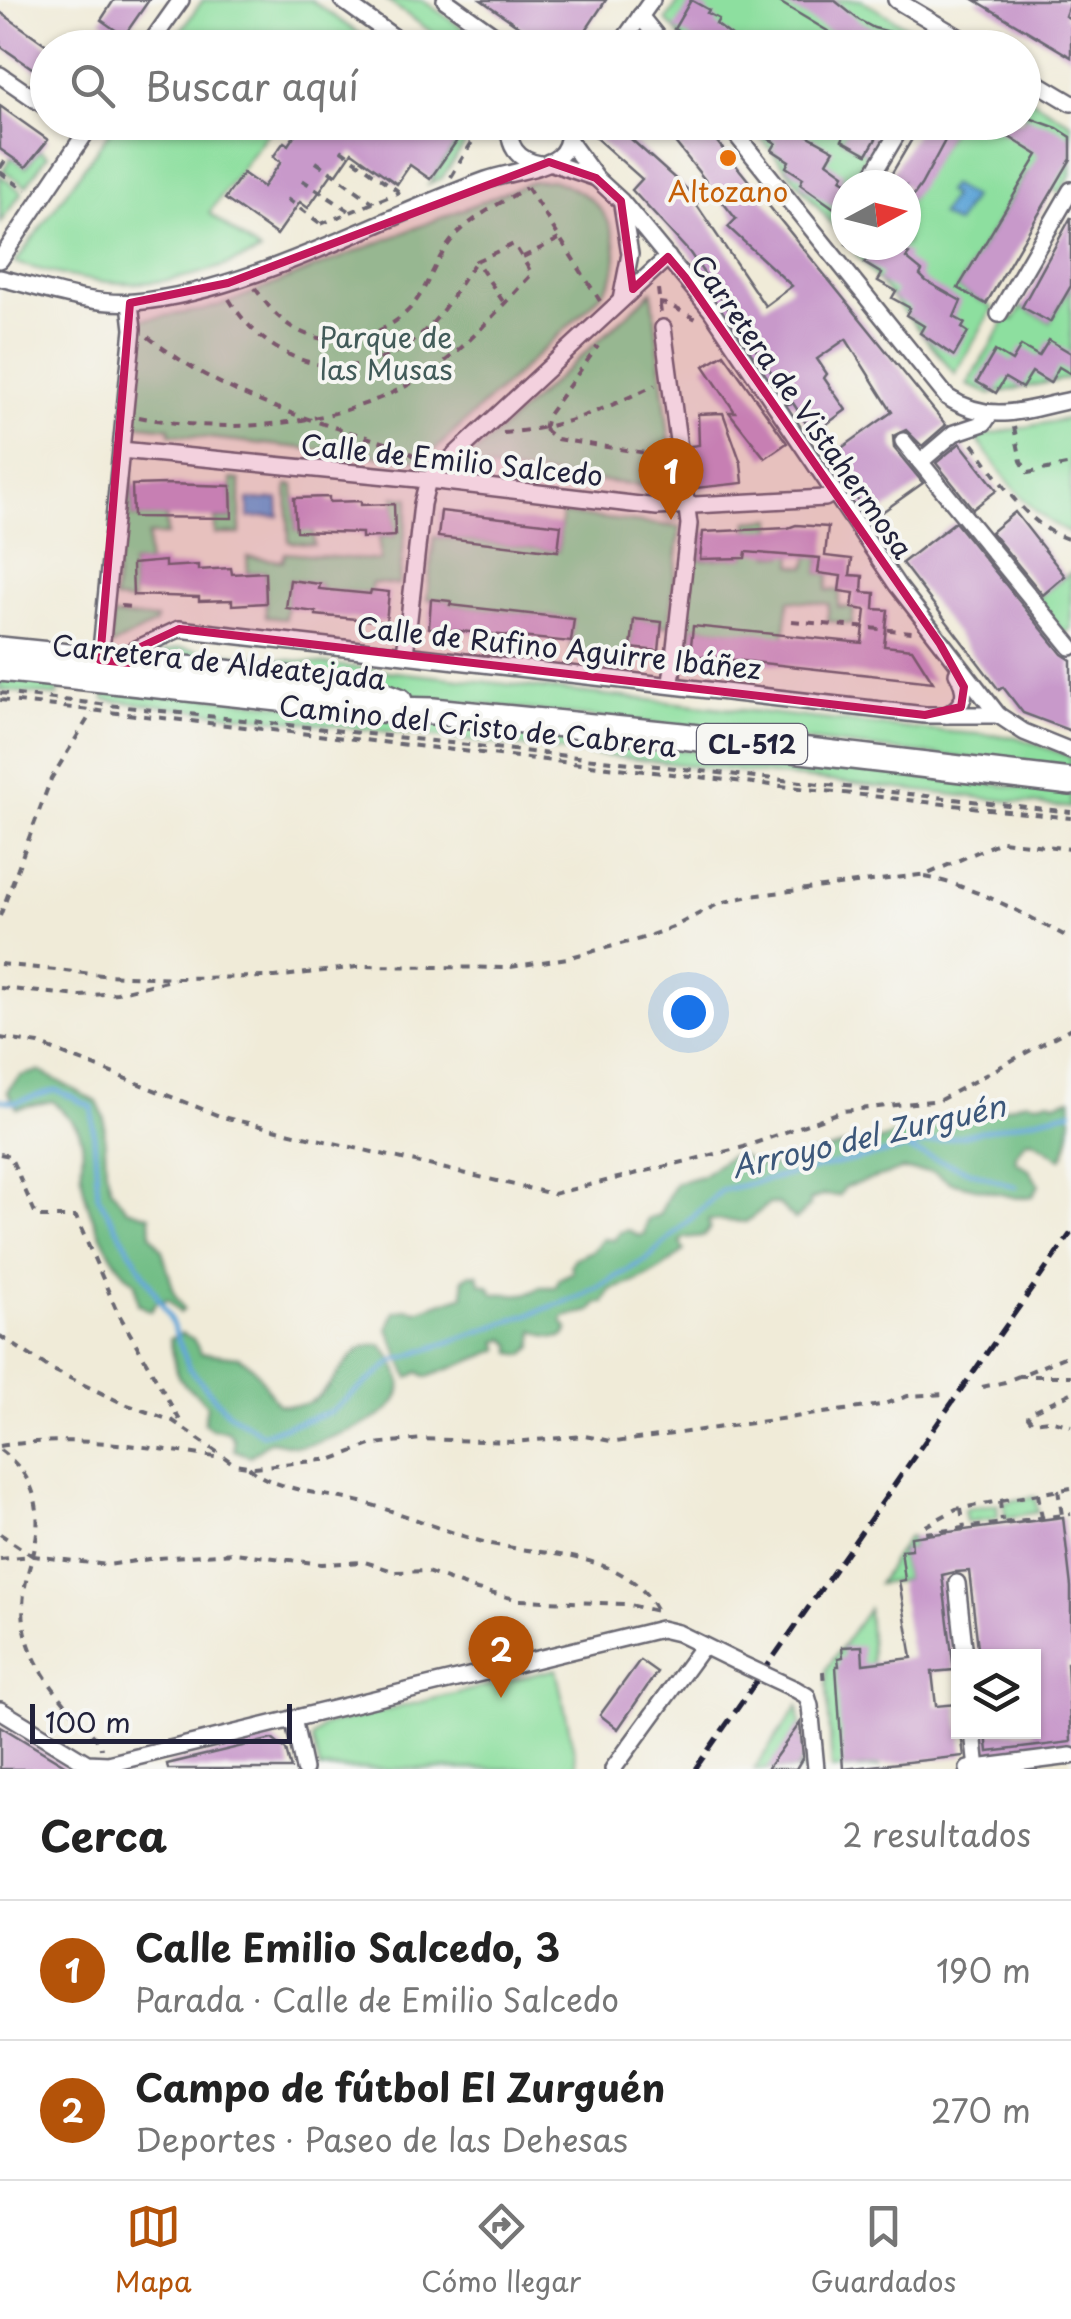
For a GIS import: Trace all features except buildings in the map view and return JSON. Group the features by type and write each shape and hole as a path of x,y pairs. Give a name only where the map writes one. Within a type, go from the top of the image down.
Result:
{"main road":[{"name":"Carretera de Aldeatejada","path":"0,650 362,687 433,711"},
{"path":"130,663 140,673 203,680 235,692"},
{"name":"Carretera de Aldeatejada","path":"0,668 390,710 682,736 1071,782"}],"street":[{"path":"159,30 181,0"},
{"path":"342,0 384,30"},
{"path":"445,0 487,30"},
{"path":"630,30 652,0"},
{"path":"896,0 936,30"},
{"path":"640,16 651,30"},
{"path":"0,75 30,96"},
{"path":"1041,85 1071,103"},
{"path":"0,260 80,140"},
{"path":"490,178 504,163 511,140"},
{"path":"0,278 84,298 130,303 196,294 490,178 544,163 562,154 566,140"},
{"name":"Carretera de Vistahermosa","path":"575,140 596,178 621,201 711,310 940,644 998,715 1024,732 1071,750"},
{"path":"740,140 938,387 961,406 990,414 1071,400"},
{"path":"876,170 893,140"},
{"name":"Carretera de Vistahermosa","path":"512,147 518,156 596,178"},
{"path":"999,314 1071,190"},
{"path":"621,201 630,254 621,300"},
{"path":"405,654 426,472 668,257"},
{"path":"100,660 122,450 132,325 130,303"},
{"path":"663,328 689,524 672,684"},
{"path":"920,462 954,433 984,423 990,414"},
{"path":"903,440 1070,645"},
{"name":"Calle de Emilio Salcedo","path":"122,450 426,472 657,508 825,498 835,492"},
{"name":"Calle de Rufino Aguirre Ibáñez","path":"130,663 132,651 179,629 946,716 998,715"},
{"name":"Carretera de Vistahermosa","path":"940,644 964,688 960,706 946,716"},
{"path":"956,1583 964,1649"},
{"path":"0,1710 87,1764 97,1765 661,1628 807,1696 816,1769"},
{"path":"613,1769 703,1646"},
{"path":"293,1718 304,1769"},
{"path":"974,1739 977,1769"},
{"path":"968,1769 1071,1756"}],"path":[{"path":"451,177 473,140"},
{"path":"287,199 323,226 374,202 402,194 341,150"},
{"path":"9,155 0,170 26,191"},
{"path":"316,162 374,202"},
{"path":"302,180 351,212"},
{"path":"524,181 600,301"},
{"path":"255,288 282,320 308,336 345,339 376,332 404,315 417,300 454,238 486,211 527,188"},
{"path":"522,258 559,239"},
{"path":"125,414 196,425 256,426 304,419 399,390 429,373 477,333 532,274 514,244 476,261 431,325 397,351 366,363 311,364 275,350 249,328 229,299"},
{"path":"476,261 504,303"},
{"path":"657,282 663,328"},
{"path":"660,303 706,325"},
{"path":"132,325 209,379 248,399 402,448 423,461 426,472"},
{"path":"544,430 548,416 606,336"},
{"path":"494,431 544,430 596,412 669,378"},
{"path":"1014,427 1021,461 1028,473 1071,464"},
{"path":"544,430 556,439 638,454 679,455"},
{"path":"967,436 1034,520 1048,531 1071,540"},
{"path":"792,621 912,632"},
{"path":"0,696 1071,815"},
{"path":"0,916 51,779 95,707"},
{"path":"0,964 178,978 275,977 364,966 505,968 567,958 640,939 673,928 720,903 750,896 928,874 1002,841 1071,849"},
{"path":"916,875 979,892 1071,939"},
{"path":"0,988 80,996 178,978"},
{"path":"0,1038 38,1044 222,1117 554,1194 744,1146 843,1110 940,1100 1071,1028"},
{"path":"0,1154 10,1156 37,1217 76,1218 117,1312 184,1428"},
{"path":"0,1336 53,1370 184,1428 234,1464 247,1465 333,1459 373,1444 422,1439 512,1442 585,1436 615,1442 880,1405 908,1396 946,1394"},
{"path":"982,1387 1071,1354"},
{"path":"1018,1376 1071,1376"},
{"path":"1071,1393 1029,1412 1028,1417 1032,1422 1050,1420 1071,1426"},
{"path":"0,1449 57,1440 122,1443 226,1458"},
{"path":"0,1449 30,1484 40,1524 21,1601 31,1654 67,1706 100,1743 102,1754"},
{"path":"247,1465 252,1472 273,1480 364,1503 484,1542 598,1563 636,1584 656,1606 660,1618"},
{"path":"1071,1488 961,1508 924,1527 925,1533 1071,1514"},
{"path":"1058,1490 1062,1515"},
{"path":"1038,1494 1042,1518"},
{"path":"1000,1501 1002,1523"},
{"path":"961,1508 964,1528"},
{"path":"0,1534 33,1556"},
{"path":"0,1560 33,1556 107,1565 235,1553 321,1564 365,1562 396,1572 424,1571 476,1590 520,1600 625,1604 657,1612"},
{"path":"823,1671 824,1686"}],"highlighted area":[{"path":"549,162 596,178 621,201 633,289 668,257 685,277 940,644 964,687 961,707 925,715 179,629 132,651 130,663 100,660 130,303 228,283"}],"green space":[{"path":"203,0 311,0 354,30 181,30"},
{"path":"386,0 422,0 465,30 429,30"},
{"path":"680,0 861,0 913,30 675,30 666,20"},
{"path":"1041,105 1071,123 1071,175 1060,193 1026,173 958,288 993,308 955,374 861,260 921,260 921,181 945,140 1041,140"},
{"path":"104,140 263,140 209,213 260,252 195,275 139,283 82,279 15,263"},
{"path":"459,140 467,140 441,179 429,184"},
{"path":"763,140 842,140 867,154 859,168 862,170 831,170 831,223"},
{"path":"40,150 48,155 26,186 3,170 12,157 26,167"},
{"path":"0,175 22,192 0,223"},
{"name":"Parque de las Musas","path":"552,180 585,195 601,210 616,248 612,278 589,307 423,461 170,434 170,428 131,424 139,320 230,302 533,181"},
{"path":"1071,286 1071,378 991,394 967,385 1008,316 1014,320 1022,307 1050,322"},
{"path":"652,291 675,489 461,466 631,311"},
{"path":"1071,418 1071,534 1029,505 975,437"},
{"path":"126,474 131,474 133,517 166,516 167,535 148,535 148,563 132,564 133,602 114,600"},
{"path":"231,479 240,480 240,534 215,534 215,519 232,518"},
{"path":"287,485 294,485 296,530 313,530 314,545 289,542"},
{"path":"394,496 409,498 399,585 372,583 370,594 319,589 320,584 290,580 285,619 266,617 265,572 248,573 247,557 283,561 285,553 380,561 379,537 395,536"},
{"path":"562,514 680,527 669,627 662,626 662,622 634,619 630,657 570,651 573,619 427,599 434,537 558,551"},
{"path":"773,519 770,555 793,552 792,565 806,567 809,555 820,556 818,573 829,574 827,590 840,591 838,607 854,608 852,624 827,621 829,604 789,600 784,637 693,626 688,664 680,663 697,525 703,524 700,560 745,557 748,521"},
{"path":"1071,572 1071,628 1064,634 1036,599"},
{"path":"112,616 156,619 155,624 110,647"},
{"path":"179,648 912,729 1016,737 1071,757 1071,770 412,697 158,654"},
{"path":"0,674 58,680 57,696 0,690"},
{"path":"105,685 1071,793 1071,808 104,700"},
{"path":"39,1071 97,1102 104,1117 106,1170 111,1188 126,1209 150,1216 151,1234 162,1250 175,1295 184,1309 180,1313 168,1299 156,1303 151,1311 138,1304 135,1282 108,1250 88,1204 82,1178 82,1142 74,1123 53,1101 17,1108 7,1091 20,1076"},
{"path":"1071,1098 1069,1138 1061,1159 1033,1140 1025,1141 1016,1154 1016,1161 1029,1170 1039,1185 1033,1196 1017,1198 950,1182 933,1172 902,1170 845,1187 839,1196 824,1195 810,1200 810,1206 795,1220 779,1204 769,1204 746,1222 708,1220 710,1228 704,1236 684,1238 680,1242 684,1250 668,1264 640,1280 610,1290 604,1303 598,1303 591,1311 564,1317 562,1322 568,1329 565,1336 552,1338 534,1330 533,1347 524,1355 512,1353 512,1345 505,1339 497,1342 500,1349 427,1377 419,1372 409,1378 388,1329 394,1312 417,1311 464,1295 463,1279 470,1274 478,1275 480,1283 489,1286 494,1294 524,1294 540,1287 556,1287 559,1279 573,1272 575,1258 592,1251 603,1239 614,1240 620,1232 644,1234 647,1219 659,1215 675,1183 701,1176 730,1156 742,1156 769,1167 1027,1101 1055,1103"},
{"path":"182,1333 193,1339 201,1353 239,1357 253,1367 277,1404 297,1406 313,1400 354,1354 367,1346 382,1345 400,1378 400,1392 385,1412 357,1427 306,1445 270,1441 250,1456 234,1450 234,1440 228,1431 212,1429 204,1423 207,1405 183,1383 175,1365 170,1339"},
{"path":"1035,1497 1038,1512 1005,1518 1004,1502"},
{"path":"997,1504 998,1518 966,1522 964,1509"},
{"path":"911,1537 912,1549 901,1551 905,1580 878,1584 907,1538"},
{"path":"868,1609 879,1767 832,1769 826,1669"},
{"path":"556,1669 578,1769 320,1769 312,1739 322,1726"},
{"path":"798,1706 803,1769 754,1769"}],"water":[{"path":"951,185 972,197 956,224 940,215 952,196 946,192"},
{"path":"278,499 279,516 249,518 248,500"}],"waterway":[{"name":"Arroyo del Zurguén","path":"0,1100 16,1102 56,1090 92,1107 98,1196 169,1316 189,1368 227,1412 262,1434 330,1412 394,1361 582,1296 646,1260 722,1190 1071,1111"},
{"path":"909,1150 1016,1187"}],"railway":[{"path":"695,1769 1071,1233"}],"place":[{"name":"Altozano","path":"728,158"},
{"name":"Calle Emilio Salcedo, 3","path":"671,520"},
{"name":"Campo de fútbol El Zurguén","path":"501,1698"}]}
